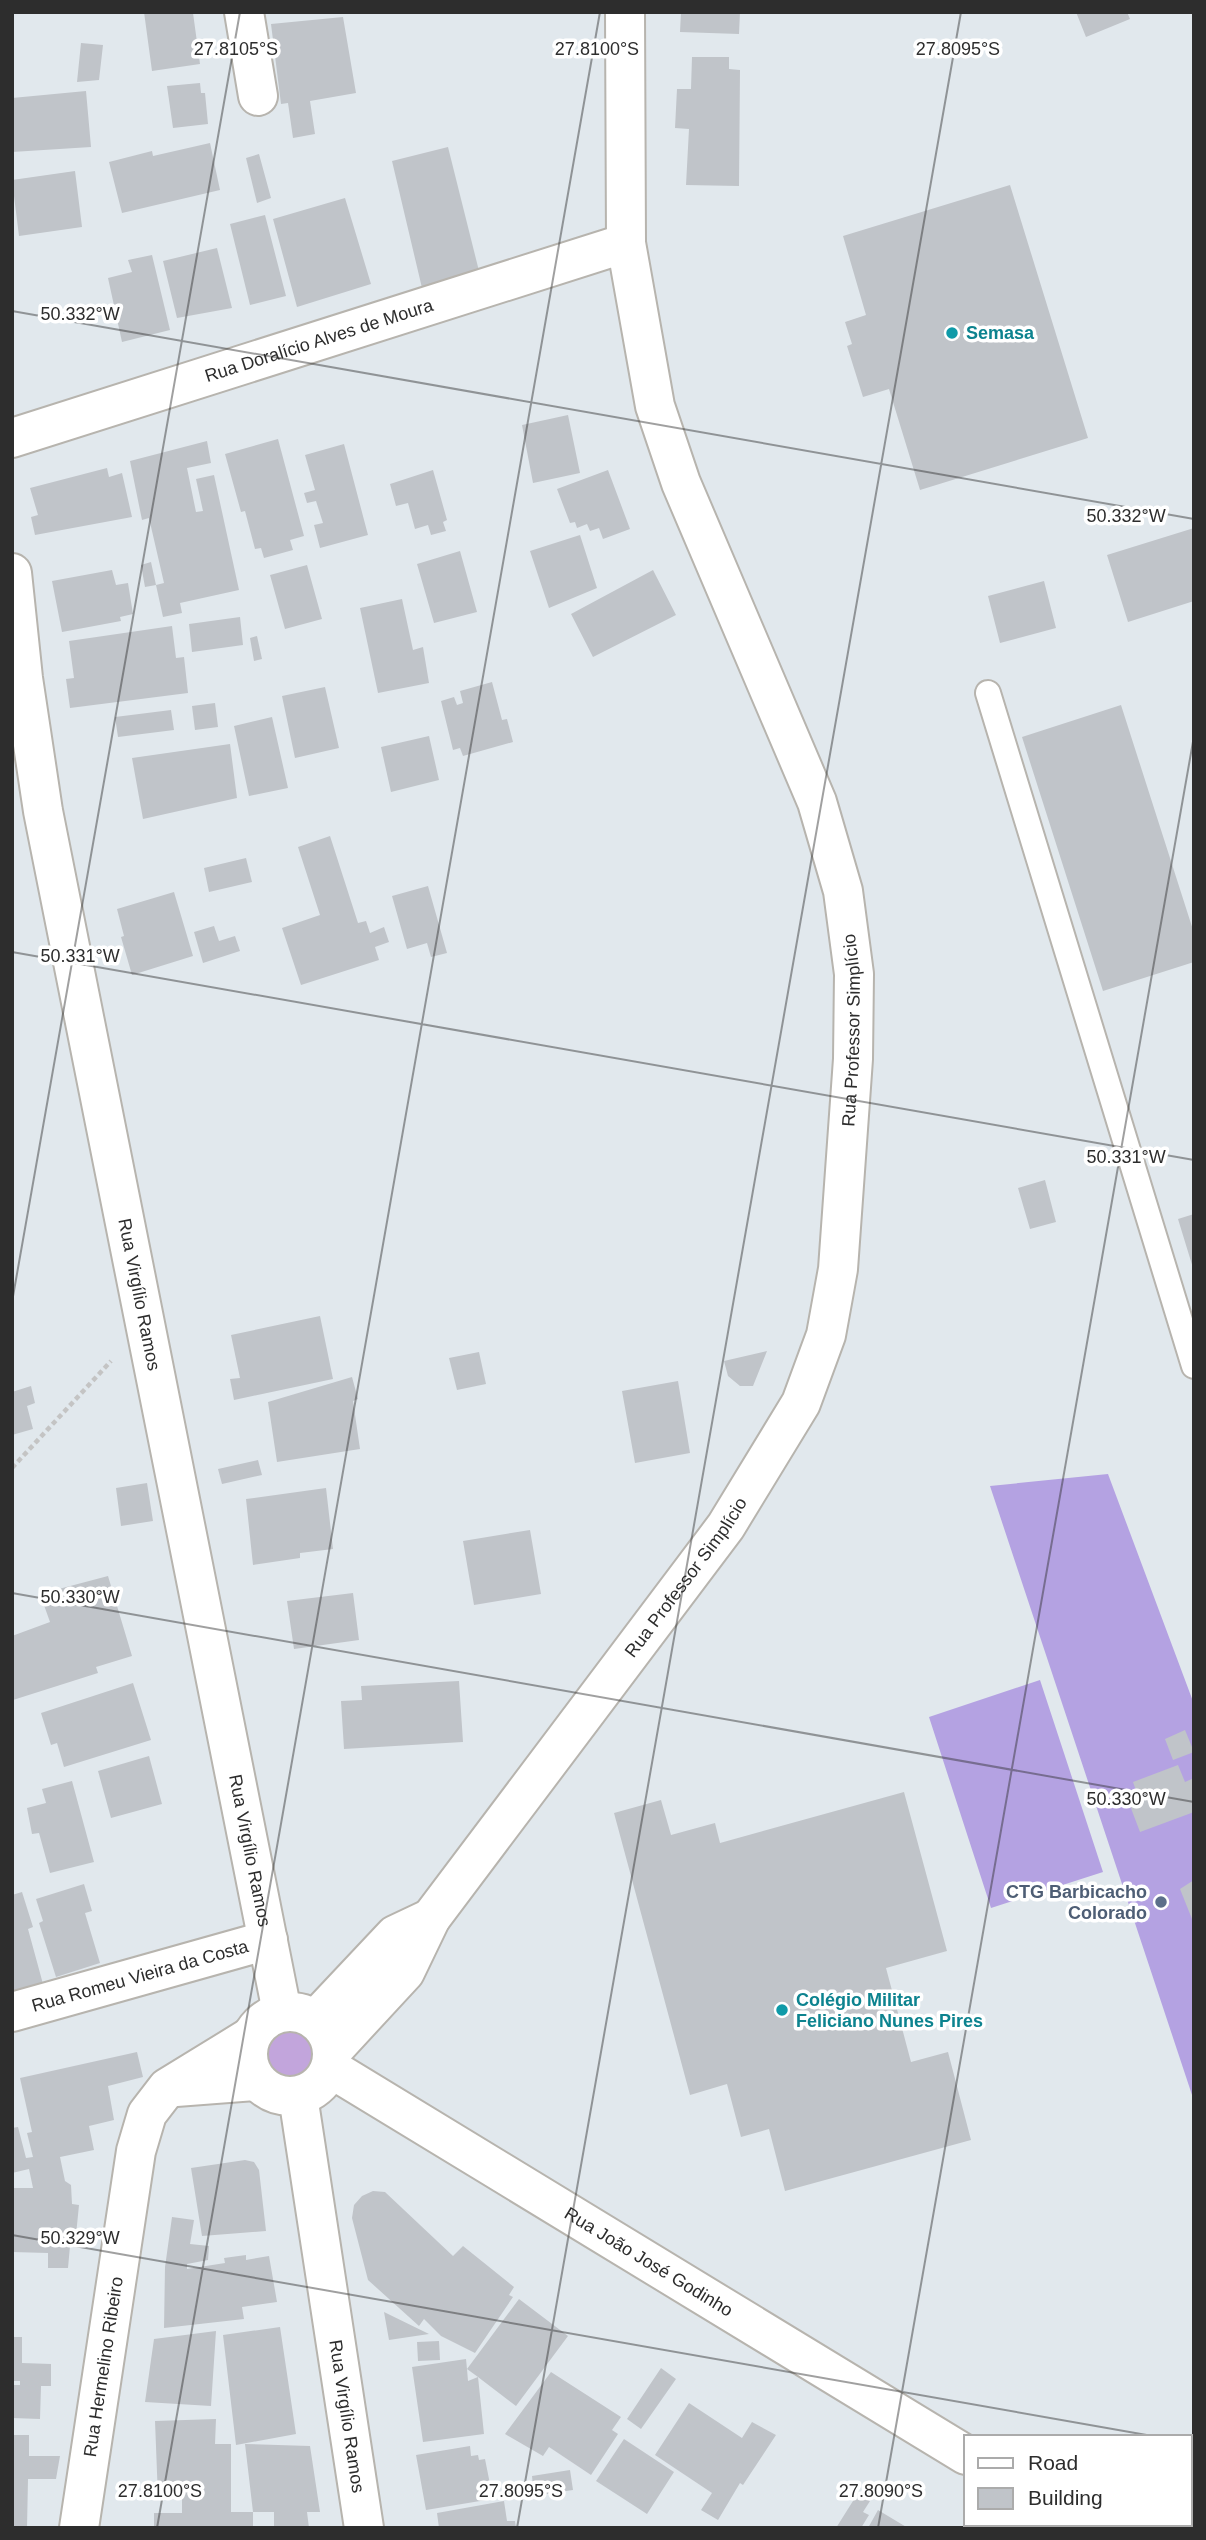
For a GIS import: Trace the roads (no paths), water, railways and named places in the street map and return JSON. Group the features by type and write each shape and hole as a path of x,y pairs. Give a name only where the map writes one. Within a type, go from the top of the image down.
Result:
{"street":[{"path":"244,12 258,96"},
{"name":"Rua Professor Simplício","path":"315,2038 395,1935 431,1918 726,1526 802,1403 826,1335 838,1269 853,1059 854,986 844,891 817,802 672,457 655,406 626,243 625,12"},
{"name":"Rua Doralício Alves de Moura","path":"12,439 626,243"},
{"name":"Rua Virgílio Ramos","path":"12,573 26,705 43,811 268,1940 315,2038"},
{"name":"Rua Romeu Vieira da Costa","path":"12,2012 268,1940"},
{"path":"269,2017 315,2038 317,2086 298,2096 275,2094 256,2081 248,2060 250,2038 269,2017"},
{"name":"Rua Hermelino Ribeiro","path":"79,2528 136,2151 147,2114 167,2088 250,2038"},
{"name":"Rua João José Godinho","path":"315,2038 964,2454"},
{"path":"167,2088 256,2081"},
{"name":"Rua Virgílio Ramos","path":"298,2096 364,2528"}],"lane":[{"path":"988,693 1194,1366"}],"place":[{"name":"Semasa","path":"952,333"},
{"name":"CTG Barbicacho Colorado","path":"1161,1902"},
{"name":"Colégio Militar Feliciano Nunes Pires","path":"782,2010"}]}
